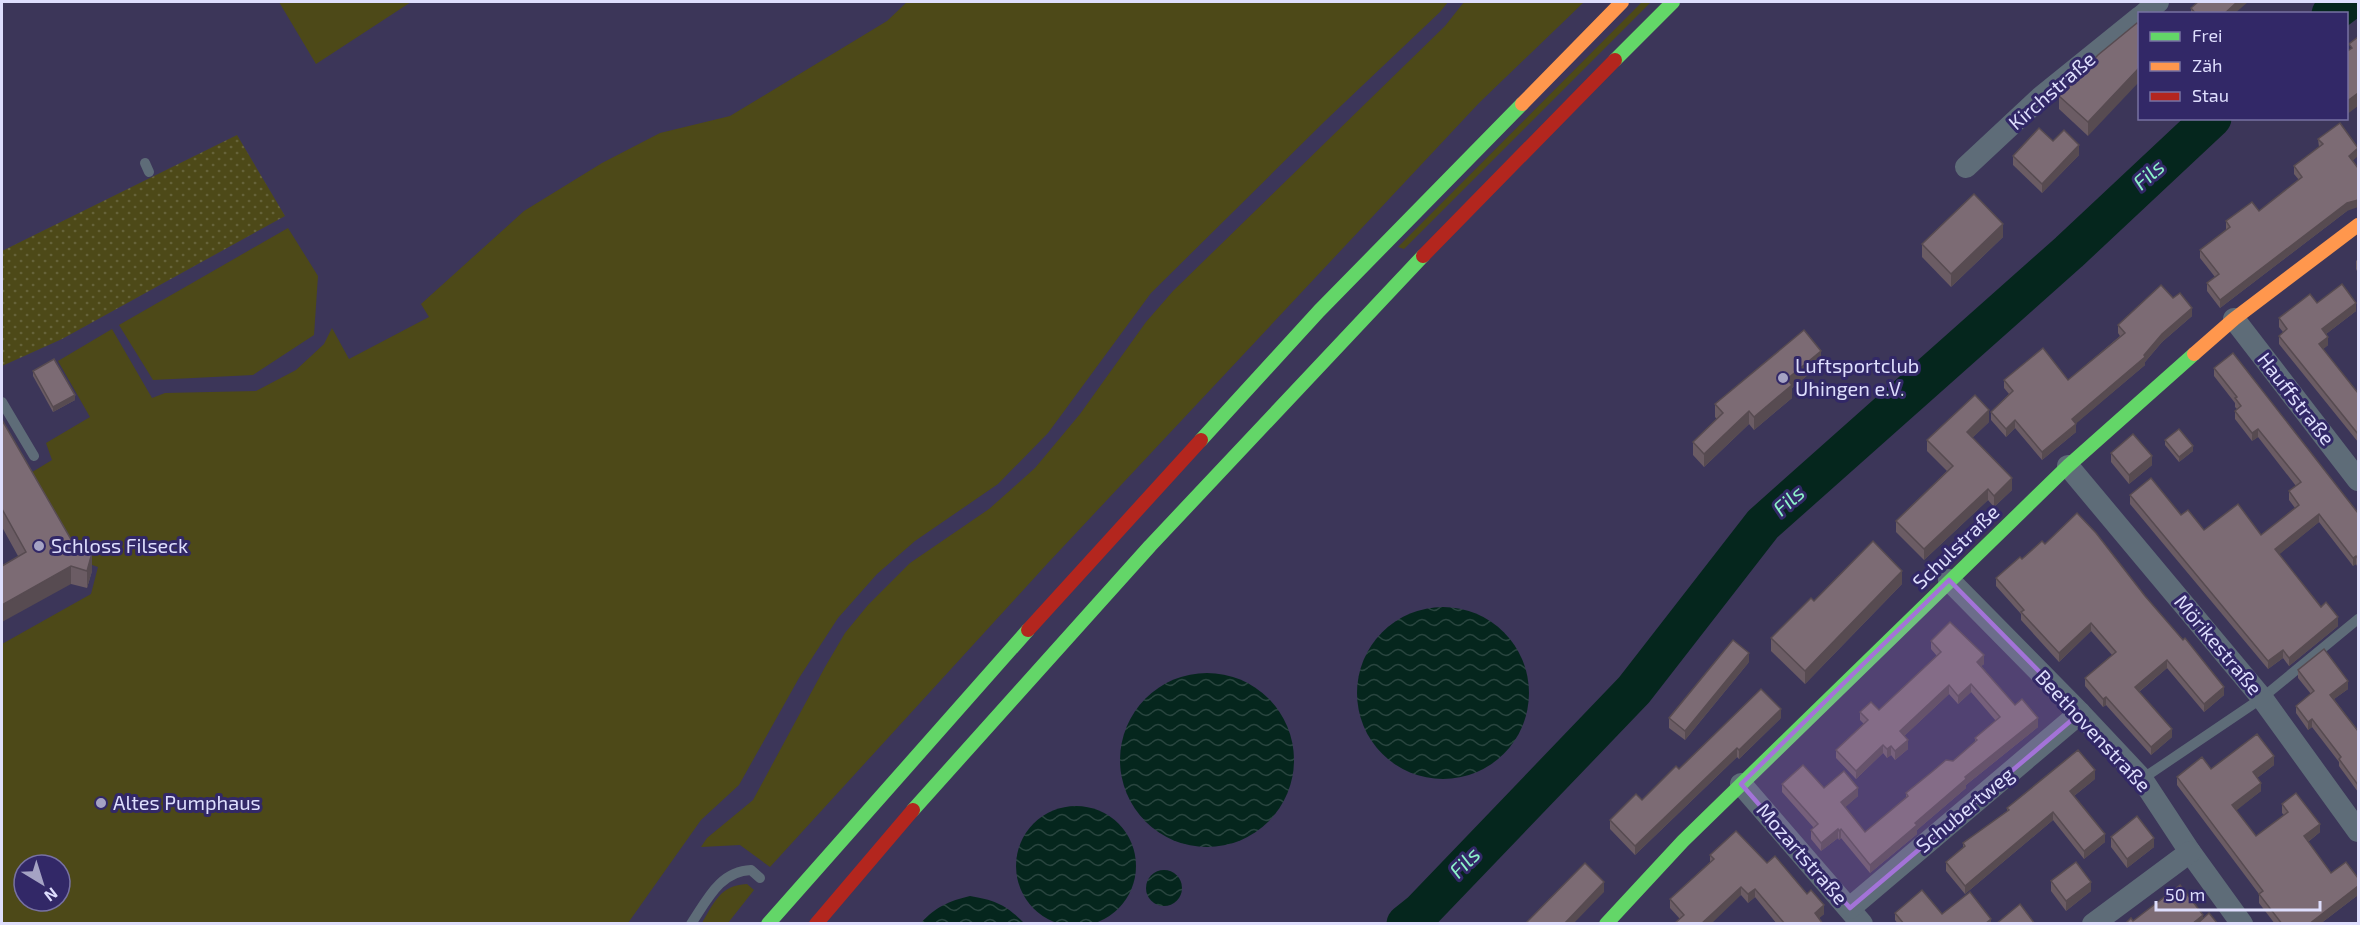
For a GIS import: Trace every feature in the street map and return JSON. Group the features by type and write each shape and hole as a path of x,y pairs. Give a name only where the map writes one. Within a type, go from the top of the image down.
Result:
{"main road":[{"path":"768,924 1041,615 1319,311 1622,2"},
{"path":"816,924 979,734 1130,566 1348,332 1673,2"},
{"name":"Schulstraße","path":"1606,924 1683,841 2068,466 2234,319 2358,225"}],"street":[{"path":"2146,12 2158,2"},
{"name":"Kirchstraße","path":"1966,167 2041,97 2138,18"},
{"name":"Hauffstraße","path":"2234,319 2358,480"},
{"name":"Mörikestraße","path":"2068,466 2262,698 2358,831"},
{"name":"Beethovenstraße","path":"1949,580 2142,779 2190,852 2242,924"},
{"name":"Schubertweg","path":"1856,916 2080,713"},
{"name":"Mozartstraße","path":"1741,784 1856,916"},
{"path":"2093,924 2190,852"}],"lane":[{"path":"2,402 34,456"},
{"path":"2142,779 2262,698 2358,619"},
{"path":"691,924 721,880 740,870 751,870 760,878"}],"highlighted area":[{"path":"1949,580 2080,713 1850,908 1741,784"}],"shaded area":[{"path":"279,2 411,2 316,64"},
{"path":"907,2 1448,2 1151,293 1048,433 998,484 915,541 877,574 838,618 799,678 739,785 701,820 628,923 2,923 2,644 91,594 98,567 78,560 29,474 52,460 46,443 90,417 58,361 112,329 152,398 165,393 256,391 296,370 324,344 332,328 349,359 429,317 421,304 524,211 602,163 660,133 730,116 887,21"},
{"path":"1464,2 1584,2 1479,103 1047,564 770,867 740,845 701,847 707,838 753,800 845,633 868,605 910,563 989,509 1035,468 1080,414 1146,322 1173,291 1445,26"},
{"path":"1642,2 1651,2 1404,249 1398,247"},
{"path":"237,135 285,216 62,339 2,366 2,251"},
{"path":"288,228 318,276 314,335 253,375 153,380 119,325"},
{"path":"747,884 754,890 728,923 702,923 719,896 730,888"}],"water":[{"path":"1443,607 1476,613 1491,621 1504,632 1515,645 1523,660 1529,693 1523,726 1515,741 1504,754 1491,765 1476,773 1443,779 1410,773 1395,765 1382,754 1371,741 1363,726 1357,693 1363,660 1371,645 1382,632 1395,621 1410,613"},
{"path":"1207,673 1240,680 1255,688 1268,699 1279,712 1287,727 1294,760 1287,793 1279,808 1268,821 1255,832 1240,840 1207,847 1174,840 1159,832 1146,821 1135,808 1127,793 1120,760 1127,727 1135,712 1146,699 1159,688 1174,680"},
{"path":"1076,806 1099,810 1119,823 1132,843 1136,866 1132,889 1119,909 1099,922 1076,926 1053,922 1033,909 1020,889 1016,866 1020,843 1033,823 1053,810"},
{"path":"1164,870 1177,875 1182,888 1177,901 1164,906 1151,901 1146,888 1151,875"},
{"path":"970,896 1000,904 1024,923 921,923 943,905"}],"building":[{"path":"2198,2 2237,2 2226,12 2194,12 2191,8"},
{"path":"2138,24 2138,69 2088,122 2059,96 2098,55"},
{"path":"2358,37 2358,93 2348,100 2348,51 2352,48 2349,44"},
{"path":"2340,123 2358,148 2349,156 2358,168 2358,200 2347,203 2220,300 2207,283 2219,274 2200,250 2230,227 2226,221 2252,202 2259,211 2302,177 2294,166 2323,144 2318,139"},
{"path":"2039,128 2053,141 2064,130 2079,145 2042,184 2013,156"},
{"path":"1974,194 2003,224 1951,274 1922,244"},
{"path":"2342,284 2356,303 2322,329 2328,337 2319,344 2358,393 2358,434 2279,336 2287,329 2279,318 2310,294 2317,303"},
{"path":"2161,285 2173,298 2180,293 2192,308 2162,334 2144,355 2145,357 2072,419 2076,424 2042,452 2015,420 2006,429 1991,412 2013,391 2004,380 2043,348 2068,380 2125,333 2118,325"},
{"path":"1804,330 1821,351 1787,379 1792,385 1754,417 1749,411 1704,454 1693,442 1723,413 1715,404"},
{"path":"2233,353 2358,513 2358,559 2356,556 2353,558 2319,514 2275,549 2321,607 2326,602 2338,617 2289,658 2283,650 2268,661 2130,495 2151,478 2181,515 2188,510 2204,530 2238,504 2261,535 2299,505 2289,491 2301,482 2258,429 2252,433 2235,411 2241,406 2235,398 2237,397 2214,368"},
{"path":"54,359 75,395 53,407 33,371"},
{"path":"1975,395 1989,410 1967,432 2012,478 1994,496 1988,489 1924,549 1896,521 1953,466 1927,440"},
{"name":"Schloss Filseck","path":"2,420 76,548 92,553 87,571 71,566 2,605 2,566 26,552 2,509"},
{"path":"2179,429 2193,446 2179,457 2165,440"},
{"path":"2133,434 2152,456 2129,475 2111,453"},
{"path":"2077,513 2183,640 2185,638 2224,687 2204,704 2167,660 2135,687 2172,729 2151,747 2106,697 2103,699 2085,678 2116,652 2091,623 2059,653 2021,612 2024,610 1996,578 2042,541 2045,544"},
{"path":"1873,541 1902,571 1805,671 1771,638 1811,598 1814,601"},
{"path":"1950,622 1984,655 1977,662 2015,705 2022,699 2038,718 1965,777 1966,779 1915,823 1917,825 1870,865 1841,829 1821,843 1811,830 1818,824 1782,784 1803,765 1824,788 1844,771 1858,788 1841,802 1865,832 1908,796 1906,793 1946,760 1953,761 2000,717 1971,684 1958,696 1949,685 1900,731 1908,740 1895,751 1891,746 1887,749 1883,745 1856,771 1836,750 1868,720 1860,712 1871,702 1879,710 1941,652 1931,641"},
{"path":"1733,640 1749,653 1685,731 1669,718"},
{"path":"2324,649 2348,681 2330,695 2358,731 2358,785 2339,759 2341,757 2312,719 2308,722 2296,706 2314,691 2298,670"},
{"path":"1761,689 1781,709 1635,846 1610,820 1636,794 1642,800 1676,766 1679,769"},
{"path":"2257,734 2274,756 2253,772 2261,783 2232,805 2256,836 2288,812 2282,804 2296,793 2320,824 2304,836 2331,873 2346,862 2358,878 2358,886 2309,924 2282,924 2259,894 2263,891 2177,777 2202,757 2211,769"},
{"path":"2078,750 2095,770 2070,791 2105,834 2084,851 2053,812 1965,886 1946,862 1965,846 1963,843 2009,810 2007,808"},
{"path":"2137,816 2154,838 2127,859 2111,837"},
{"path":"1736,831 1767,863 1775,856 1807,894 1811,890 1824,905 1815,913 1823,924 1785,924 1755,889 1748,894 1741,887 1701,924 1674,924 1684,915 1670,899 1714,859 1710,855"},
{"path":"2076,862 2091,882 2066,901 2051,881"},
{"path":"1585,863 1604,882 1564,924 1525,924"},
{"path":"2180,885 2203,915 2192,924 2125,924 2131,918 2133,921"},
{"path":"1922,890 1942,914 1970,892 1991,919 1985,924 1904,924 1895,913"},
{"path":"2020,904 2035,924 1996,924"},
{"path":"2209,913 2218,924 2197,924"}],"waterway":[{"name":"Fils","path":"2334,12 2347,2"},
{"name":"Fils","path":"1406,924 1421,912 1634,690 1763,524 2069,252 2210,120"}],"traffic: fast":[{"path":"1615,60 1673,2"},
{"path":"1201,440 1319,311 1522,104"},
{"path":"913,810 1150,546 1423,256"},
{"path":"1606,924 1683,841 2068,466 2194,354"},
{"path":"768,924 1028,630"}],"traffic: slow":[{"path":"1522,104 1622,2"},
{"path":"2194,354 2234,319 2358,225"}],"traffic: jam":[{"path":"1423,256 1615,60"},
{"path":"1028,630 1201,440"},
{"path":"816,924 913,810"}],"place":[{"name":"Luftsportclub Uhingen e.V.","path":"1783,378"},
{"name":"Schloss Filseck","path":"39,546"},
{"name":"Altes Pumphaus","path":"101,803"}]}
